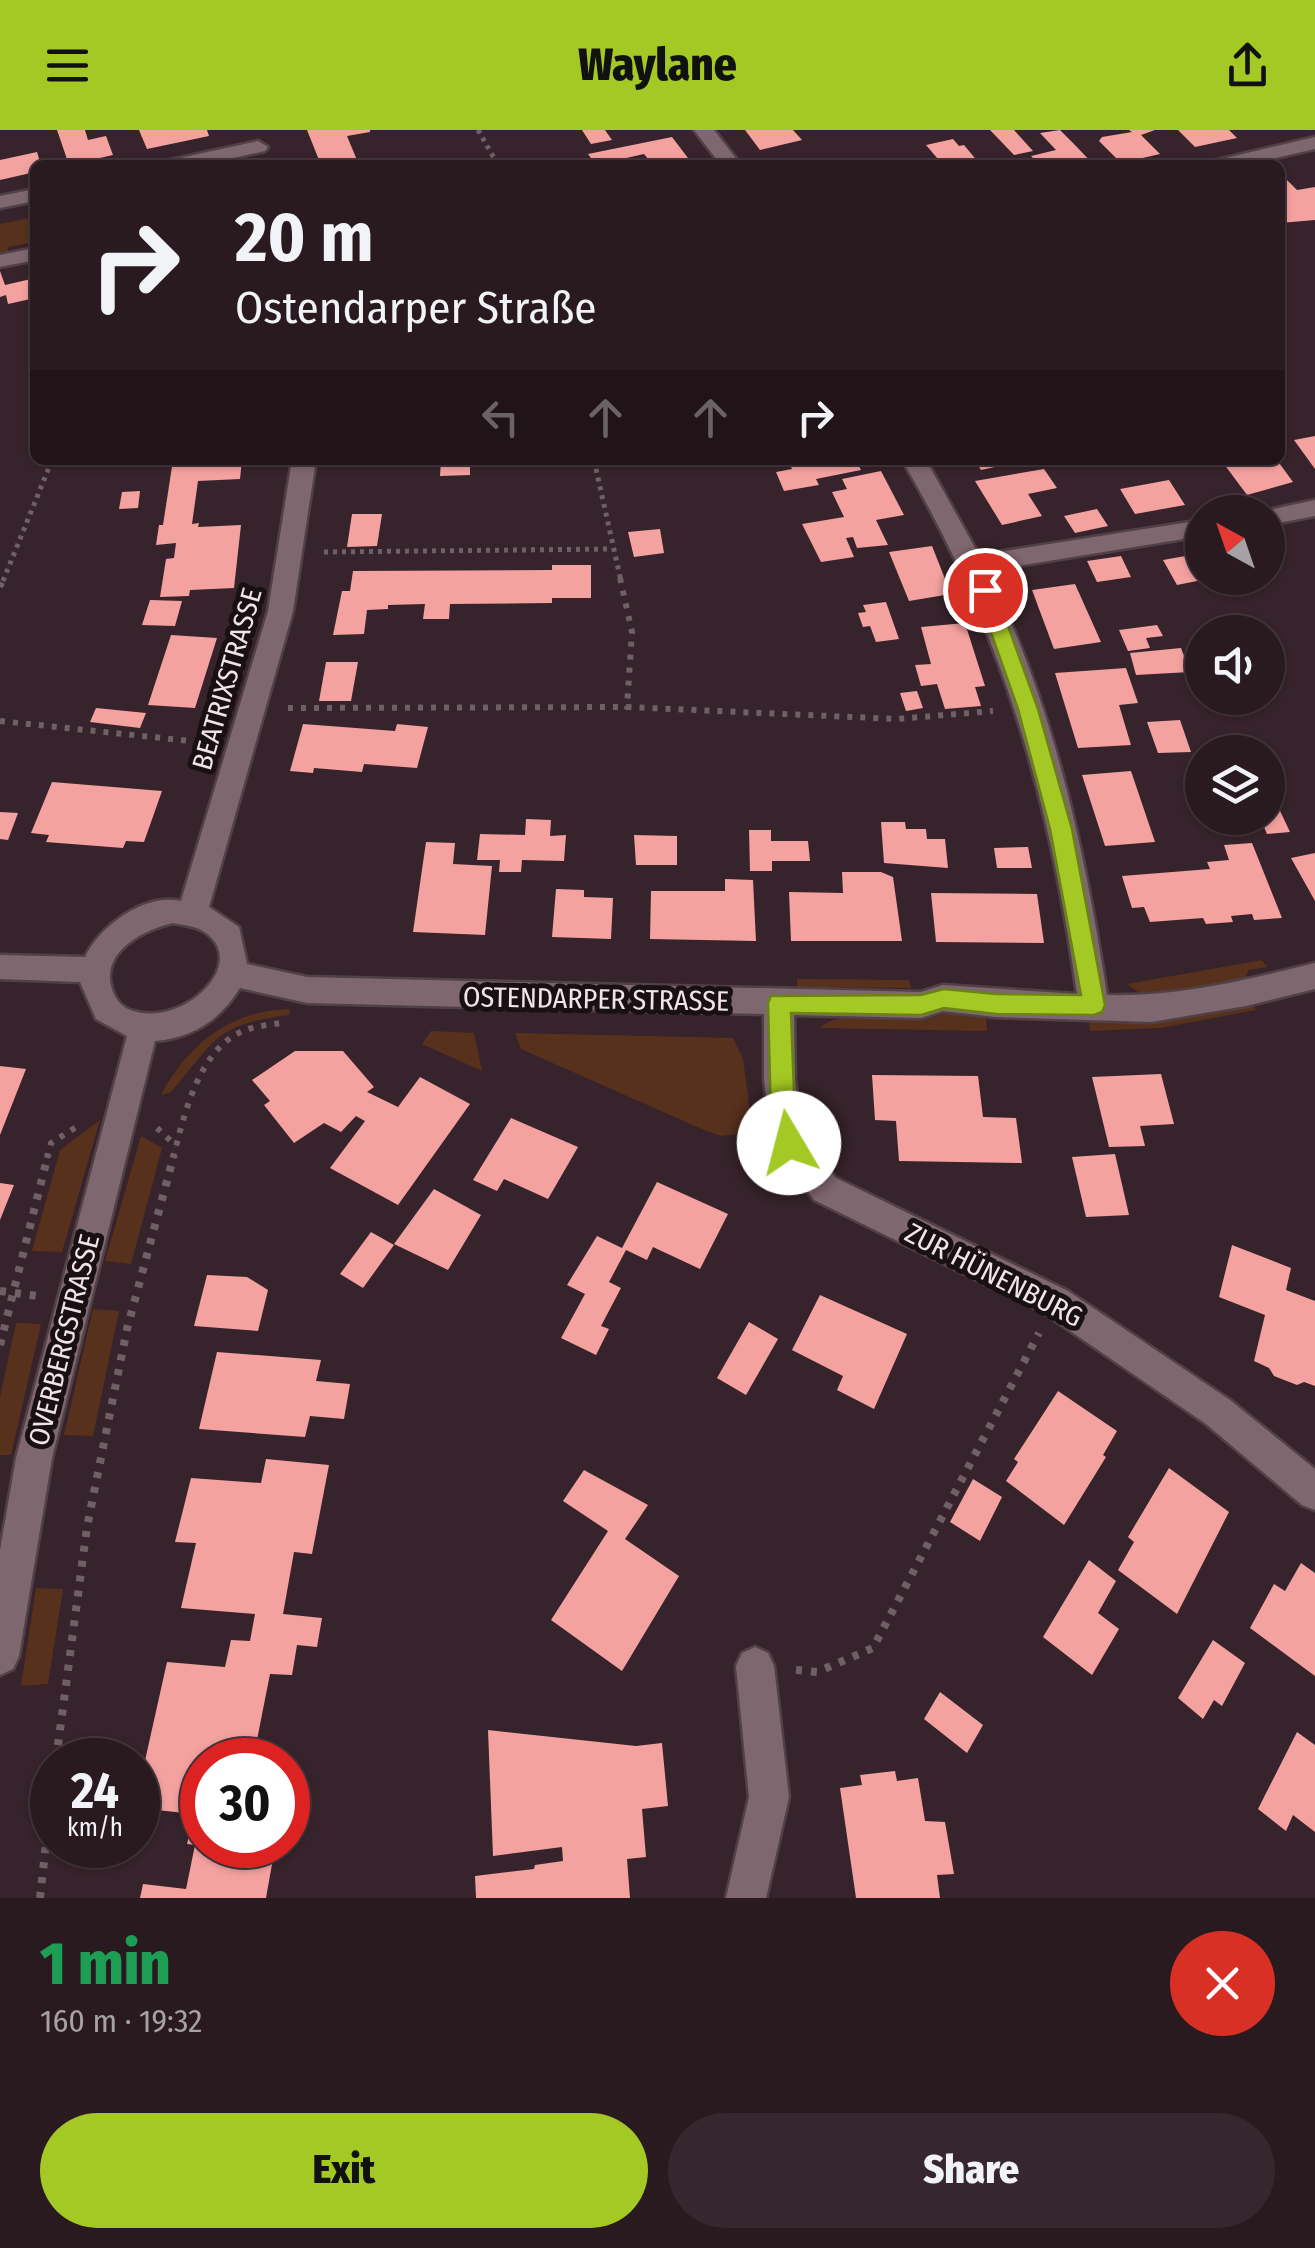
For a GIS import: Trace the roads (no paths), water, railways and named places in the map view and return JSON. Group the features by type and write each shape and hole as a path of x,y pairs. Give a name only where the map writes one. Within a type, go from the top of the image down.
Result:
{"street":[{"path":"704,130 727,160"},
{"path":"1242,160 1315,143"},
{"path":"197,160 258,147"},
{"path":"0,202 30,196"},
{"path":"0,261 30,255"},
{"name":"BEATRIXSTRASSE","path":"193,912 203,862 254,706 293,552 303,465"},
{"path":"917,465 974,564 997,616 1028,709 1061,829 1094,1005"},
{"path":"1285,514 1315,508"},
{"path":"974,564 1185,531"},
{"path":"193,912 210,918 232,942 233,974 224,993 189,1020 167,1027 144,1028 126,1023 101,1002 95,970 102,952 132,923 151,914 193,912"},
{"path":"0,967 95,970"},
{"name":"OSTENDARPER STRASSE","path":"233,974 307,990 921,1005 944,998 996,1004 1151,1009 1246,993 1315,976"},
{"name":"ZUR HÜNENBURG","path":"780,1003 783,1118 789,1143 803,1167 825,1189 1056,1302 1218,1412 1315,1492"},
{"name":"OVERBERGSTRASSE","path":"0,1656 38,1440 144,1028"},
{"path":"746,1898 770,1797 755,1666"}]}
